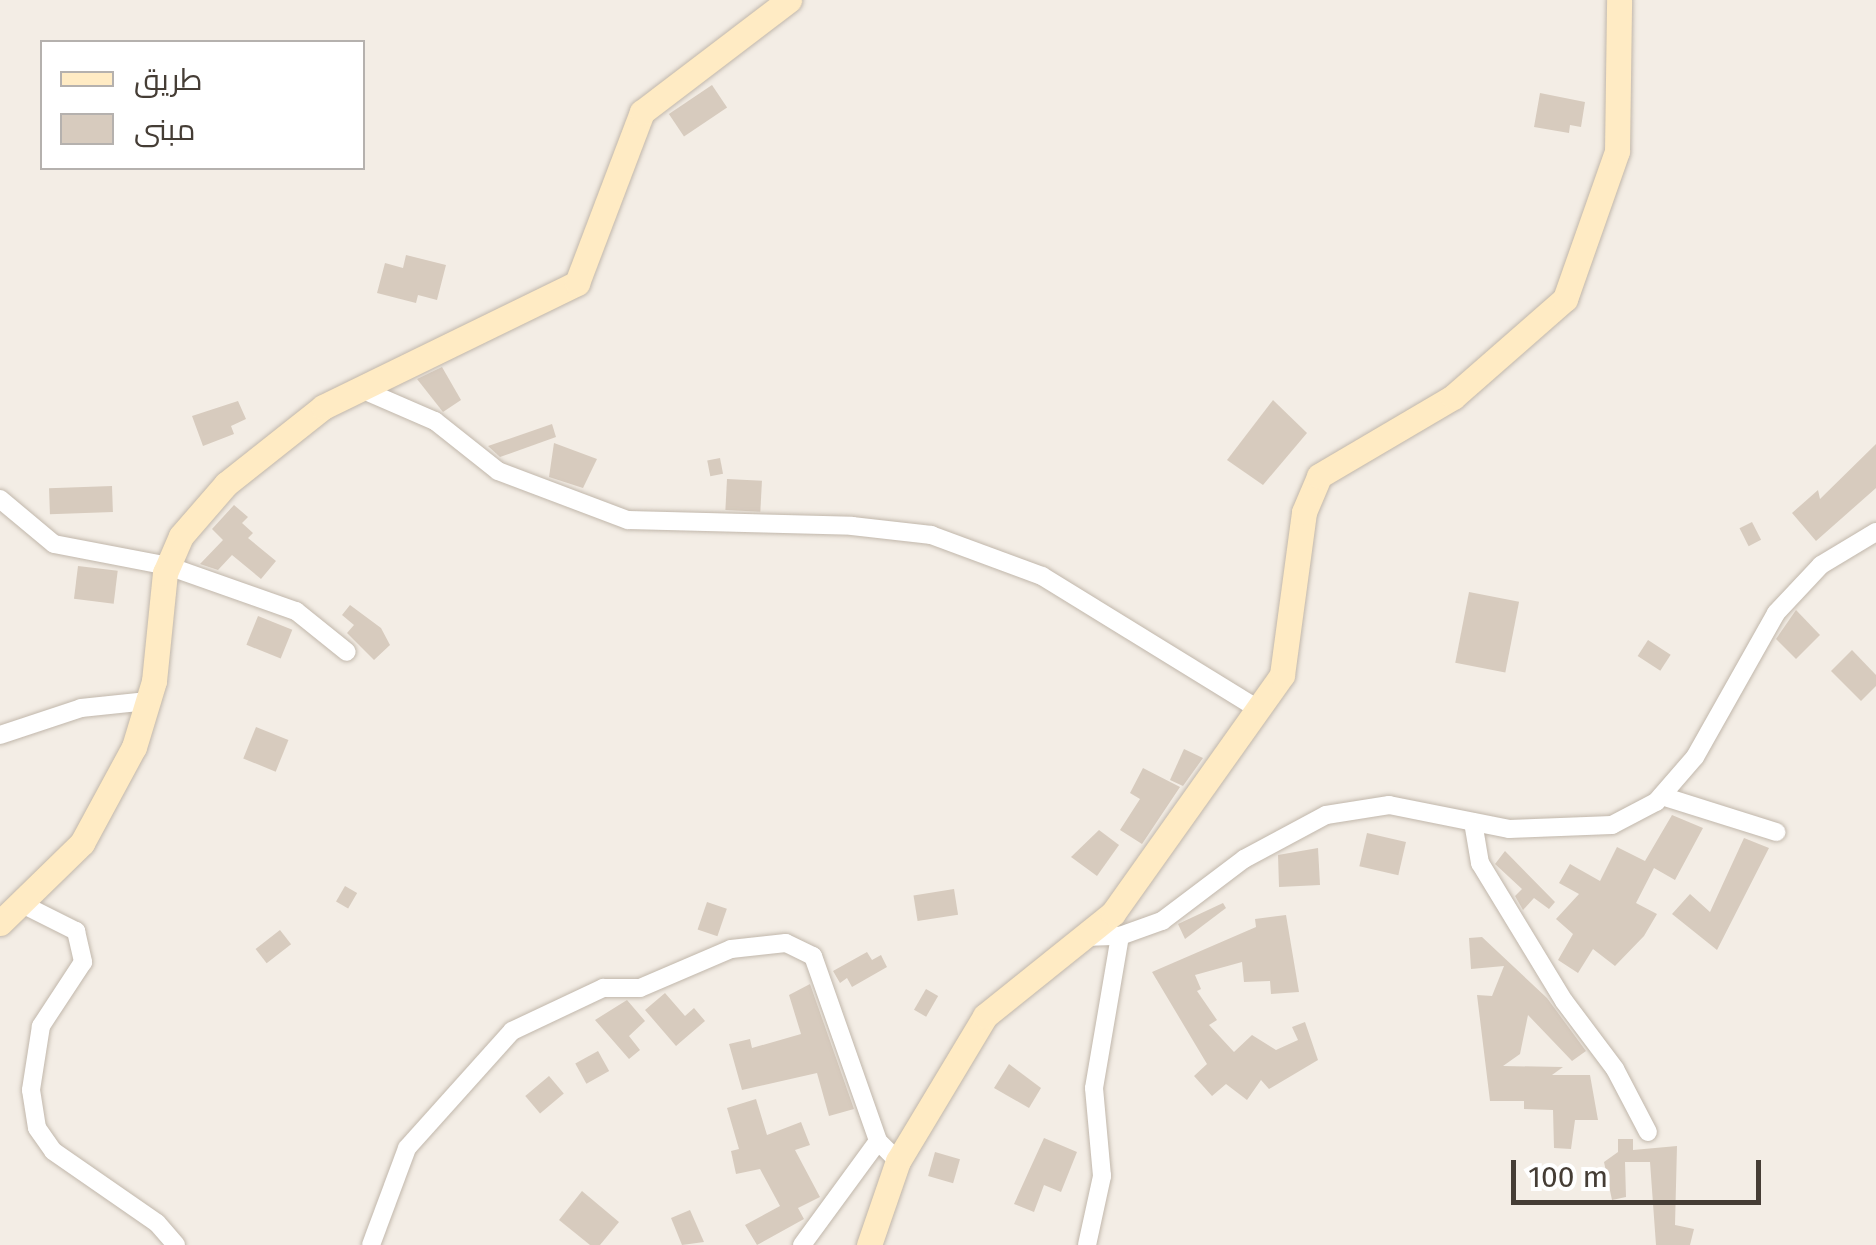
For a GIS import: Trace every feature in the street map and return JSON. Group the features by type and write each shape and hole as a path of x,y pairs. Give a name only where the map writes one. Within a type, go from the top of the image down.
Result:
{"street":[{"path":"0,923 82,843 134,747 148,701 168,566 181,536 226,484 323,407 577,283 642,112 789,0"},
{"path":"869,1245 898,1162 986,1016 1113,914 1282,675 1304,512 1319,476 1452,398 1565,299 1618,151 1619,0"},
{"path":"361,389 435,421 498,471 531,487 628,520 852,526 931,535 1042,576 1258,709"},
{"path":"0,499 54,544 168,566 296,611 346,652"},
{"path":"1084,936 1120,936 1162,921 1244,859 1326,815 1389,805 1509,829 1612,825 1662,796 1696,758 1776,613 1821,566 1876,532"},
{"path":"0,734 81,708 148,701"},
{"path":"1662,796 1776,832"},
{"path":"1474,822 1480,863 1564,1001 1615,1070 1648,1132"},
{"path":"20,903 76,930 83,962 40,1026 32,1090 37,1128 54,1151 157,1223 176,1245"},
{"path":"1087,1245 1102,1176 1094,1088 1120,936"},
{"path":"372,1245 407,1148 512,1031 604,988 640,988 731,949 786,943 813,956 878,1141 898,1162"},
{"path":"802,1245 878,1141"}],"building":[{"path":"712,85 727,107 684,136 669,114"},
{"path":"1540,93 1585,102 1581,127 1570,125 1569,133 1534,127"},
{"path":"406,255 446,265 437,300 418,295 416,303 377,293 385,263 403,268"},
{"path":"442,367 461,400 443,412 417,379"},
{"path":"1273,400 1307,433 1263,485 1227,460"},
{"path":"238,401 246,419 231,426 234,434 203,446 192,416"},
{"path":"552,424 556,437 500,457 488,446"},
{"path":"554,443 597,459 583,488 549,477"},
{"path":"1876,444 1876,488 1816,541 1792,513 1818,490 1820,499"},
{"path":"720,458 723,474 710,476 707,460"},
{"path":"727,479 762,481 760,512 725,510"},
{"path":"112,486 113,512 50,514 49,488"},
{"path":"234,505 248,517 242,523 253,533 248,538 276,561 261,579 232,555 218,570 200,564 223,540 212,529"},
{"path":"1752,522 1761,540 1749,546 1740,528"},
{"path":"78,566 118,571 114,604 74,599"},
{"path":"1469,592 1519,602 1505,672 1455,663"},
{"path":"350,605 381,628 390,645 374,660 347,633 354,625 342,615"},
{"path":"1796,610 1820,635 1796,659 1776,639"},
{"path":"258,616 292,630 281,659 246,645"},
{"path":"1648,640 1671,655 1660,671 1638,656"},
{"path":"1852,650 1876,675 1876,686 1861,701 1831,671"},
{"path":"256,727 288,740 276,772 243,759"},
{"path":"1184,749 1203,758 1183,786 1170,780"},
{"path":"1143,768 1180,787 1142,844 1120,830 1140,799 1130,793"},
{"path":"1672,815 1703,828 1675,880 1654,868 1636,903 1657,914 1644,936 1615,966 1593,949 1578,973 1558,960 1573,934 1556,919 1579,894 1559,883 1570,864 1600,881 1617,847 1645,861"},
{"path":"1099,830 1119,845 1097,876 1071,857"},
{"path":"1367,833 1406,842 1398,875 1359,866"},
{"path":"1744,838 1769,848 1717,950 1672,914 1690,894 1710,912"},
{"path":"1318,848 1320,885 1279,887 1278,855"},
{"path":"1505,851 1555,902 1549,909 1534,898 1523,910 1515,896 1522,889 1495,864"},
{"path":"345,886 357,893 348,909 336,902"},
{"path":"954,889 958,915 918,921 914,895"},
{"path":"707,902 727,909 717,936 698,929"},
{"path":"1223,903 1226,908 1185,939 1178,924"},
{"path":"1286,915 1299,992 1271,994 1270,981 1244,982 1242,962 1195,975 1201,989 1197,991 1217,1020 1209,1025 1234,1052 1252,1035 1276,1050 1298,1040 1292,1027 1305,1022 1318,1060 1269,1089 1261,1080 1247,1100 1226,1084 1212,1096 1194,1076 1207,1064 1152,972 1256,927 1255,919"},
{"path":"280,930 291,944 267,963 256,949"},
{"path":"1482,937 1547,998 1586,1051 1572,1061 1528,1015 1520,1054 1503,1066 1563,1067 1552,1075 1590,1075 1598,1120 1575,1120 1571,1149 1554,1148 1553,1110 1524,1109 1524,1101 1490,1101 1477,995 1492,996 1504,966 1471,969 1469,938"},
{"path":"867,952 872,960 881,955 887,967 852,987 847,978 840,983 833,971"},
{"path":"810,984 854,1109 829,1116 817,1073 742,1090 729,1044 750,1039 752,1048 801,1034 789,995"},
{"path":"926,989 938,996 926,1017 914,1010"},
{"path":"665,993 685,1016 694,1008 705,1021 676,1046 645,1010"},
{"path":"627,1000 645,1021 629,1036 640,1050 629,1059 595,1020"},
{"path":"598,1051 609,1071 586,1084 575,1064"},
{"path":"1009,1064 1041,1088 1029,1108 994,1088"},
{"path":"549,1076 564,1094 540,1114 525,1096"},
{"path":"756,1099 767,1135 801,1122 810,1145 795,1150 820,1197 798,1208 804,1219 757,1245 745,1225 780,1206 760,1169 736,1174 731,1151 739,1149 727,1108"},
{"path":"1044,1138 1077,1152 1061,1192 1044,1185 1034,1212 1014,1204"},
{"path":"1618,1139 1633,1139 1633,1150 1677,1146 1675,1225 1694,1229 1690,1245 1656,1245 1650,1162 1625,1162 1626,1197 1612,1200 1604,1162 1618,1152"},
{"path":"935,1152 960,1159 953,1183 928,1176"},
{"path":"582,1191 619,1222 600,1245 590,1245 559,1220"},
{"path":"690,1210 704,1242 682,1245 671,1218"}]}
